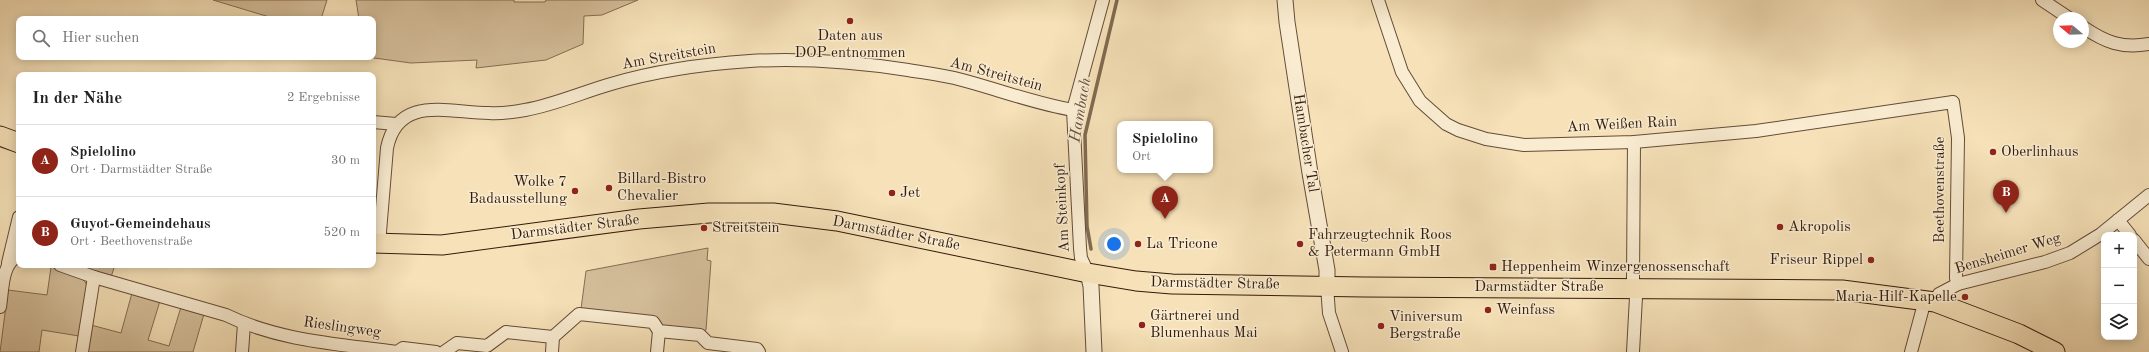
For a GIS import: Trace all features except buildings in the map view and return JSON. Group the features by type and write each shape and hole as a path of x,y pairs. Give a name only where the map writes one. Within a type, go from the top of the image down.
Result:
{"main road":[{"path":"0,136 16,142"},
{"name":"Darmstädter Straße","path":"376,244 442,245 639,219 709,214 773,213 837,221 1130,281 1172,284 1327,286 1842,290 1930,301 2019,334 2055,352"}],"street":[{"name":"Am Steinkopf","path":"1088,273 1081,258 1080,248 1073,110 1103,0"},
{"name":"Hambacher Tal","path":"1285,0 1287,22 1327,270 1327,286"},
{"name":"Am Weißen Rain","path":"1378,0 1402,72 1420,101 1437,117 1452,127 1486,139 1524,145 1634,142 1756,131 1946,102"},
{"path":"2042,0 2060,12"},
{"path":"2089,31 2102,40 2119,45 2139,46 2149,44"},
{"name":"Am Streitstein","path":"396,124 415,112 422,111 435,110 490,114 525,110 614,83 678,70 750,61 818,60 868,64 960,80 1040,104 1073,110"},
{"name":"Beethovenstraße","path":"1946,102 1953,102 1958,138 1956,278 1958,284"},
{"path":"376,122 396,124 390,133 379,167 376,244"},
{"path":"1633,352 1636,297 1632,279 1634,142"},
{"name":"Bensheimer Weg","path":"1930,301 1939,294 1958,284 2045,262 2070,253 2101,234 2149,195"},
{"path":"2118,220 2128,232"},
{"path":"0,307 5,271 16,230"},
{"path":"2137,244 2149,259"},
{"path":"8,263 16,257"},
{"name":"Rieslingweg","path":"68,268 94,277 226,315 244,324 289,338 340,348 396,352 403,348 436,352"},
{"path":"1088,273 1091,286 1094,352"},
{"path":"82,352 94,277"},
{"path":"1327,286 1329,313 1342,352"},
{"path":"1911,352 1930,301"},
{"path":"552,352 554,337 579,314 653,322 659,331 657,352"},
{"path":"242,352 244,324"},
{"path":"659,331 700,335 708,343 757,349 759,352"},
{"path":"444,352 457,343 487,346 506,332 554,337"}],"shaded area":[{"path":"213,0 327,0 322,16 266,16"},
{"path":"356,0 514,0 514,2 545,2 546,0 638,0 602,15 584,16 583,44 546,60 476,68 477,60 411,63 376,58 376,16 359,16"},
{"path":"708,248 707,260 711,261 706,330 704,331 663,326 657,318 581,309 586,271"},
{"path":"51,268 77,276 85,282 87,286 79,336 42,330 39,352 0,352 8,290 47,295"},
{"path":"85,268 114,268 111,277"},
{"path":"132,293 160,301 148,340 169,346 181,307 204,314 193,352 87,352 91,325 121,333"}],"waterway":[{"name":"Hambach","path":"1091,249 1087,226 1085,135 1117,0"}],"place":[{"name":"Daten aus DOP entnommen","path":"850,21"},
{"name":"Oberlinhaus","path":"1993,152"},
{"name":"Billard-Bistro Chevalier","path":"609,188"},
{"name":"Wolke 7 Badausstellung","path":"575,191"},
{"name":"Jet","path":"892,193"},
{"name":"Guyot-Gemeindehaus","path":"2006,213"},
{"name":"Spielolino","path":"1165,219"},
{"name":"Akropolis","path":"1780,227"},
{"name":"Streitstein","path":"704,228"},
{"name":"La Tricone","path":"1138,244"},
{"name":"Fahrzeugtechnik Roos & Petermann GmbH","path":"1300,244"},
{"name":"Friseur Rippel","path":"1871,260"},
{"name":"Heppenheim Winzergenossenschaft","path":"1493,267"},
{"name":"Maria-Hilf-Kapelle","path":"1965,297"},
{"name":"Weinfass","path":"1488,310"},
{"name":"Gärtnerei und Blumenhaus Mai","path":"1142,325"},
{"name":"Viniversum Bergstraße","path":"1381,326"}]}
